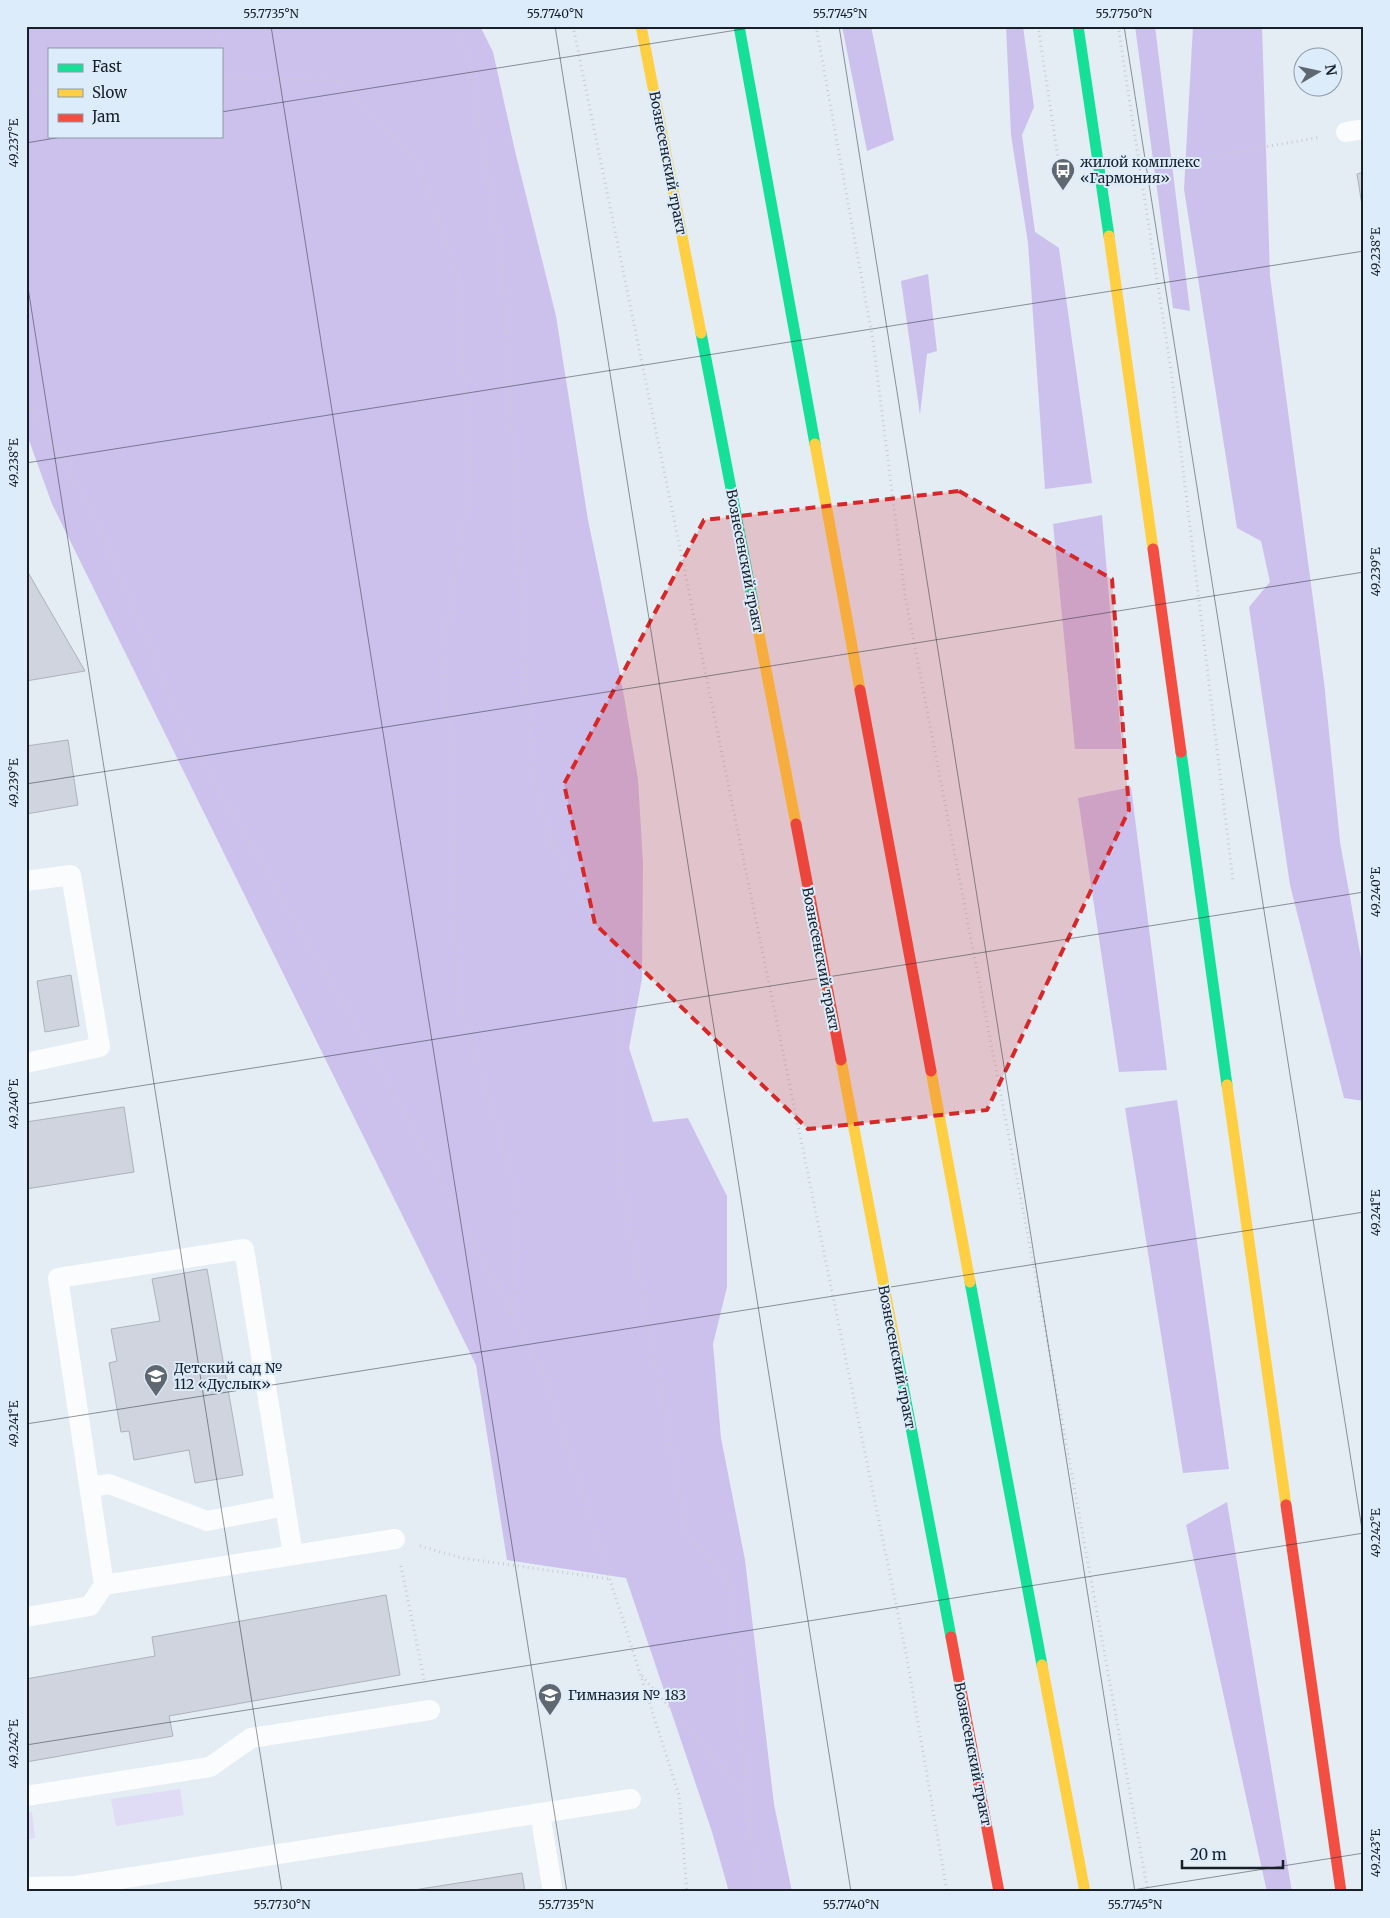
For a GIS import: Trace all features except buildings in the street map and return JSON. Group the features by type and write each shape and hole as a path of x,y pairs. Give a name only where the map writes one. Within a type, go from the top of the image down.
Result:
{"main road":[{"name":"Вознесенский тракт","path":"641,26 999,1892"},
{"path":"739,26 881,807 1085,1892"},
{"path":"1078,26 1341,1892"}],"lane":[{"path":"26,881 71,874 100,1047 26,1062"},
{"path":"26,1617 90,1606 104,1585 58,1278 244,1248 293,1555"},
{"path":"90,1487 109,1484 207,1521 286,1506"},
{"path":"104,1585 395,1538"},
{"path":"26,1796 210,1767 251,1738 430,1710"},
{"path":"26,1887 76,1889 631,1799"},
{"path":"540,1813 553,1892"}],"path":[{"path":"209,48 223,26"},
{"path":"453,26 469,60 503,272 530,756 548,838 619,962 620,1173 688,1537 730,1582 756,1892"},
{"path":"573,26 906,1653 947,1892"},
{"path":"816,26 873,341 905,595 1038,1288 1148,1892"},
{"path":"1038,26 1063,191"},
{"path":"222,78 339,80 417,162 457,273 471,479 442,656 452,751 457,995 516,1187 512,1315"},
{"path":"26,90 48,91"},
{"path":"1140,169 1355,130"},
{"path":"26,400 92,510 186,732 384,1074 544,1374 678,1795 687,1892"},
{"path":"430,1710 395,1538 462,1558 609,1579"},
{"path":"640,1674 748,1797"}],"highlighted area":[{"path":"959,491 1112,579 1129,810 987,1110 808,1129 595,924 564,784 704,520"}],"shaded area":[{"path":"26,26 480,26 493,52 515,151 556,316 588,520 621,679 638,779 643,863 642,979 629,1048 653,1122 688,1118 727,1196 727,1287 713,1344 721,1438 745,1560 774,1804 792,1892 729,1892 712,1832 626,1578 507,1560 476,1365 52,504 26,432"},
{"path":"842,26 871,26 894,140 867,151"},
{"path":"1006,26 1023,26 1034,107 1022,135 1035,232 1059,248 1092,483 1045,489 1028,243 1011,135"},
{"path":"1135,26 1155,26 1190,311 1173,308"},
{"path":"1193,26 1262,26 1270,276 1324,682 1340,842 1364,975 1364,1101 1344,1098 1290,885 1249,607 1270,582 1261,541 1237,528 1184,189"},
{"path":"928,274 937,351 927,354 920,415 901,281"},
{"path":"1102,515 1122,749 1075,749 1053,524"},
{"path":"1131,787 1167,1070 1119,1072 1078,798"},
{"path":"1177,1100 1229,1469 1183,1473 1125,1108"},
{"path":"1227,1502 1292,1892 1267,1892 1186,1525"},
{"path":"180,1789 184,1815 116,1826 111,1799"},
{"path":"32,1812 35,1838 26,1840 26,1813"}],"traffic: fast":[{"path":"739,26 815,444"},
{"path":"1078,26 1109,236"},
{"path":"701,333 754,608"},
{"path":"1181,752 1227,1085"},
{"path":"970,1282 1042,1665"},
{"path":"897,1354 951,1637"}],"traffic: slow":[{"path":"641,26 701,333"},
{"path":"1109,236 1153,549"},
{"path":"815,444 860,690"},
{"path":"754,608 796,824"},
{"path":"841,1060 897,1354"},
{"path":"931,1071 970,1282"},
{"path":"1227,1085 1286,1505"},
{"path":"1042,1665 1085,1892"}],"traffic: jam":[{"path":"1153,549 1181,752"},
{"path":"860,690 931,1071"},
{"path":"796,824 841,1060"},
{"path":"1286,1505 1341,1892"},
{"path":"951,1637 999,1892"}],"place":[{"name":"жилой комплекс «Гармония»","path":"1063,191"},
{"name":"Детский сад № 112 «Дуслык»","path":"156,1397"},
{"name":"Гимназия № 183","path":"550,1716"}]}
